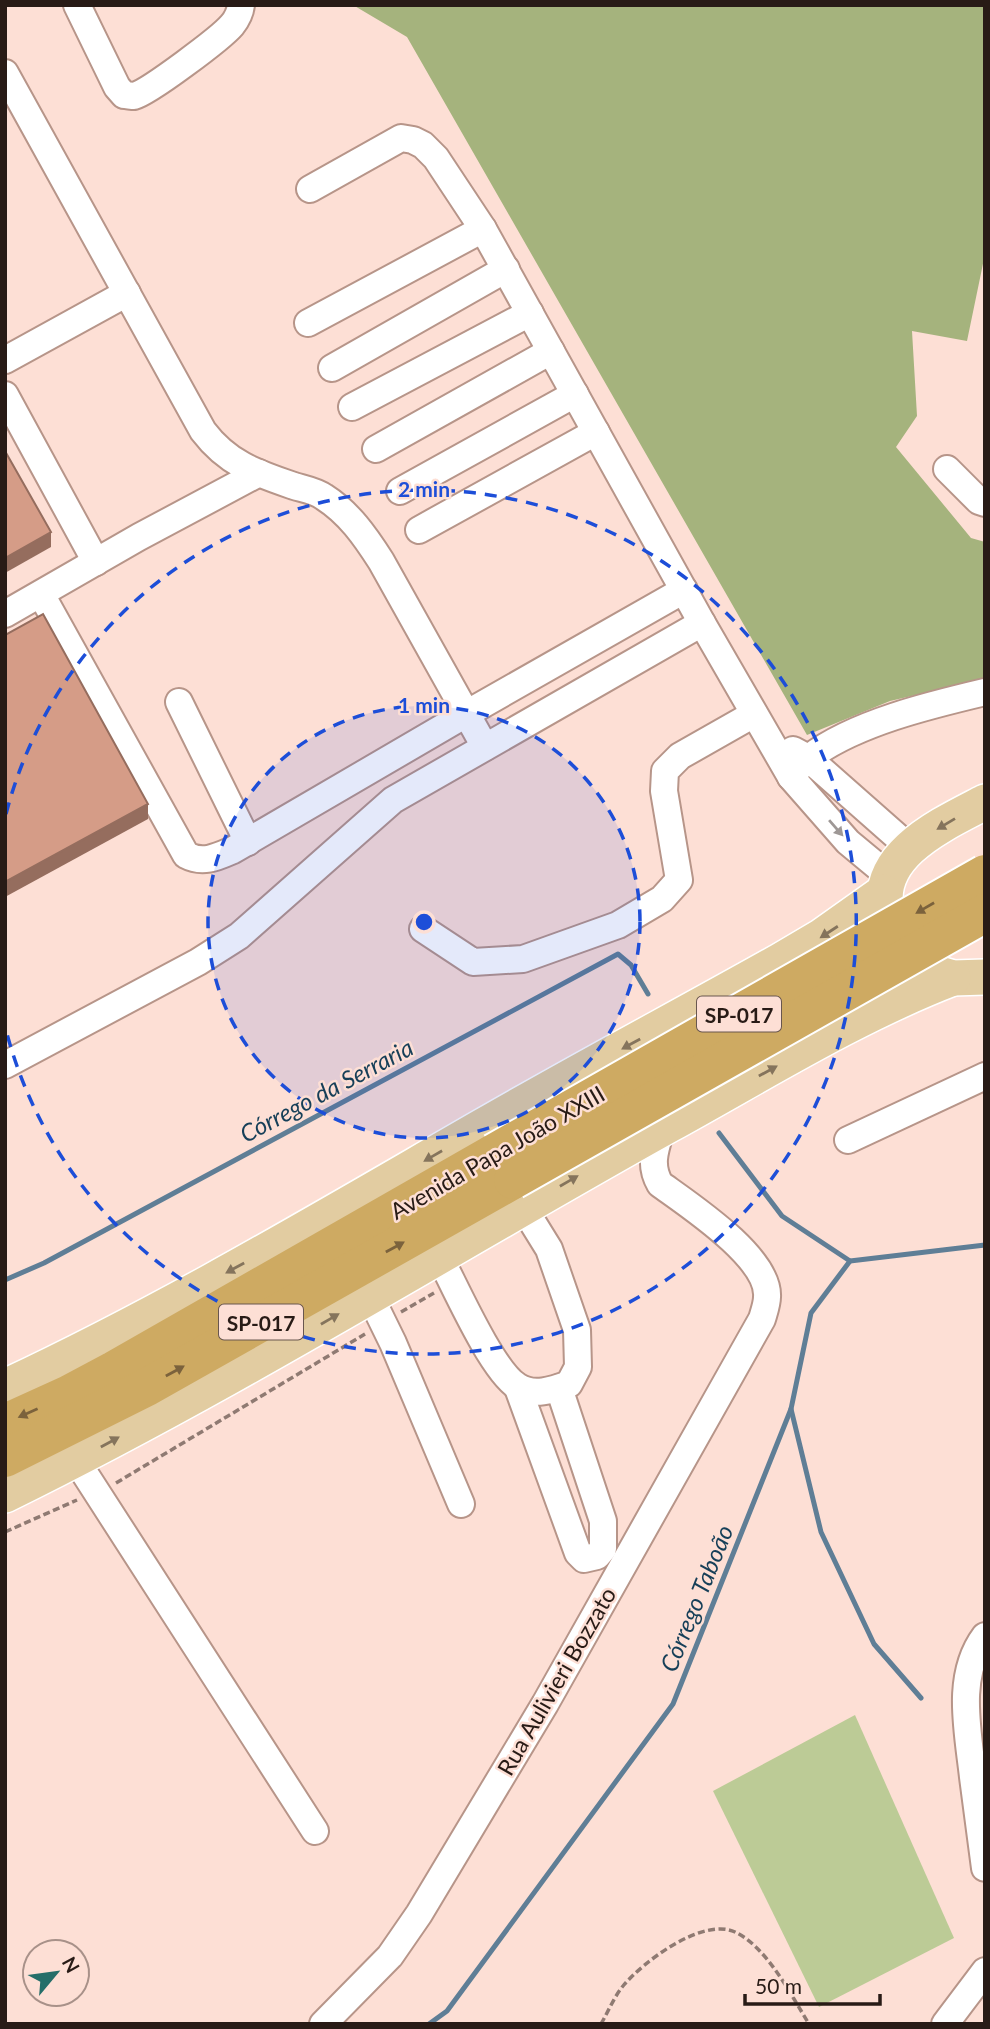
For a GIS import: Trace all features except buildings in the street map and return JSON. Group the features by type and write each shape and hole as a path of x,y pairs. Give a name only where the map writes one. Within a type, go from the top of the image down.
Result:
{"highway":[{"name":"Avenida Papa João XXIII","path":"5,1423 510,1180 985,874"},
{"name":"Avenida Papa João XXIII","path":"5,1458 147,1387 985,913"}],"main road":[{"name":"Avenida Papa João XXIII","path":"5,1387 169,1306 822,936 886,884 899,859 910,848 985,802"},
{"path":"886,884 886,910 897,937 914,960 932,971 969,977"},
{"name":"Avenida Papa João XXIII","path":"5,1494 377,1309 446,1269 510,1180 661,1130 890,1004 969,977"}],"street":[{"path":"78,5 117,87 124,95 134,96 222,35 240,13 240,5"},
{"path":"5,73 203,431 218,450 234,461 259,473 322,495 348,515 381,561 485,747"},
{"path":"310,189 401,138 424,145 436,158 483,229 702,624 770,738 799,767 910,848"},
{"path":"308,323 483,229"},
{"path":"332,368 506,269"},
{"path":"5,360 127,293"},
{"path":"352,407 530,313"},
{"path":"376,449 551,351"},
{"path":"400,491 575,394"},
{"path":"5,395 96,562"},
{"path":"419,530 596,432"},
{"path":"947,469 979,501 985,503"},
{"path":"5,614 259,473"},
{"path":"41,594 186,855 195,860 204,860 225,854 248,842 684,590"},
{"path":"5,1065 198,962 239,936 393,800 426,778 702,624"},
{"path":"799,767 844,736 985,692"},
{"path":"179,702 248,842"},
{"path":"423,929 473,962 523,960 618,925 662,899 679,880 664,791 665,771 680,756 754,714"},
{"path":"799,767 848,842 886,884"},
{"path":"848,1140 985,1076"},
{"name":"Rua Aulivieri Bozzato","path":"323,2024 390,1956 419,1914 544,1704 762,1319 768,1295 759,1271 744,1251 725,1233 660,1184 654,1174 652,1163 661,1130"},
{"path":"510,1180 548,1248 577,1330 578,1367 569,1384 545,1393 519,1388"},
{"path":"446,1269 502,1372 519,1388 578,1553 584,1559 597,1556 603,1549 603,1521 559,1388"},
{"path":"377,1309 461,1504"},
{"path":"76,1460 315,1831"},
{"path":"985,1636 969,1670 976,1692 966,1712 977,1734 985,1868"},
{"path":"945,2024 985,1971"}],"path":[{"path":"5,1532 123,1479 377,1309 446,1269"},
{"path":"601,2024 623,1987 663,1950 705,1931 723,1930 734,1932 754,1945 775,1971 809,2024"}],"green space":[{"path":"353,5 985,5 985,254 967,341 912,331 917,416 896,447 971,538 985,542 985,679 890,701 807,735 407,37"},
{"path":"855,1715 954,1938 819,2007 713,1791"}],"waterway":[{"name":"Córrego da Serraria","path":"5,1280 44,1263 618,954 631,965 648,994"},
{"name":"Córrego da Serraria","path":"719,1133 782,1216 850,1261"},
{"name":"Córrego Taboão","path":"429,2024 447,2011 673,1704 791,1409 811,1313 850,1261 985,1245"},
{"path":"791,1409 821,1532 874,1644 921,1698"}]}
